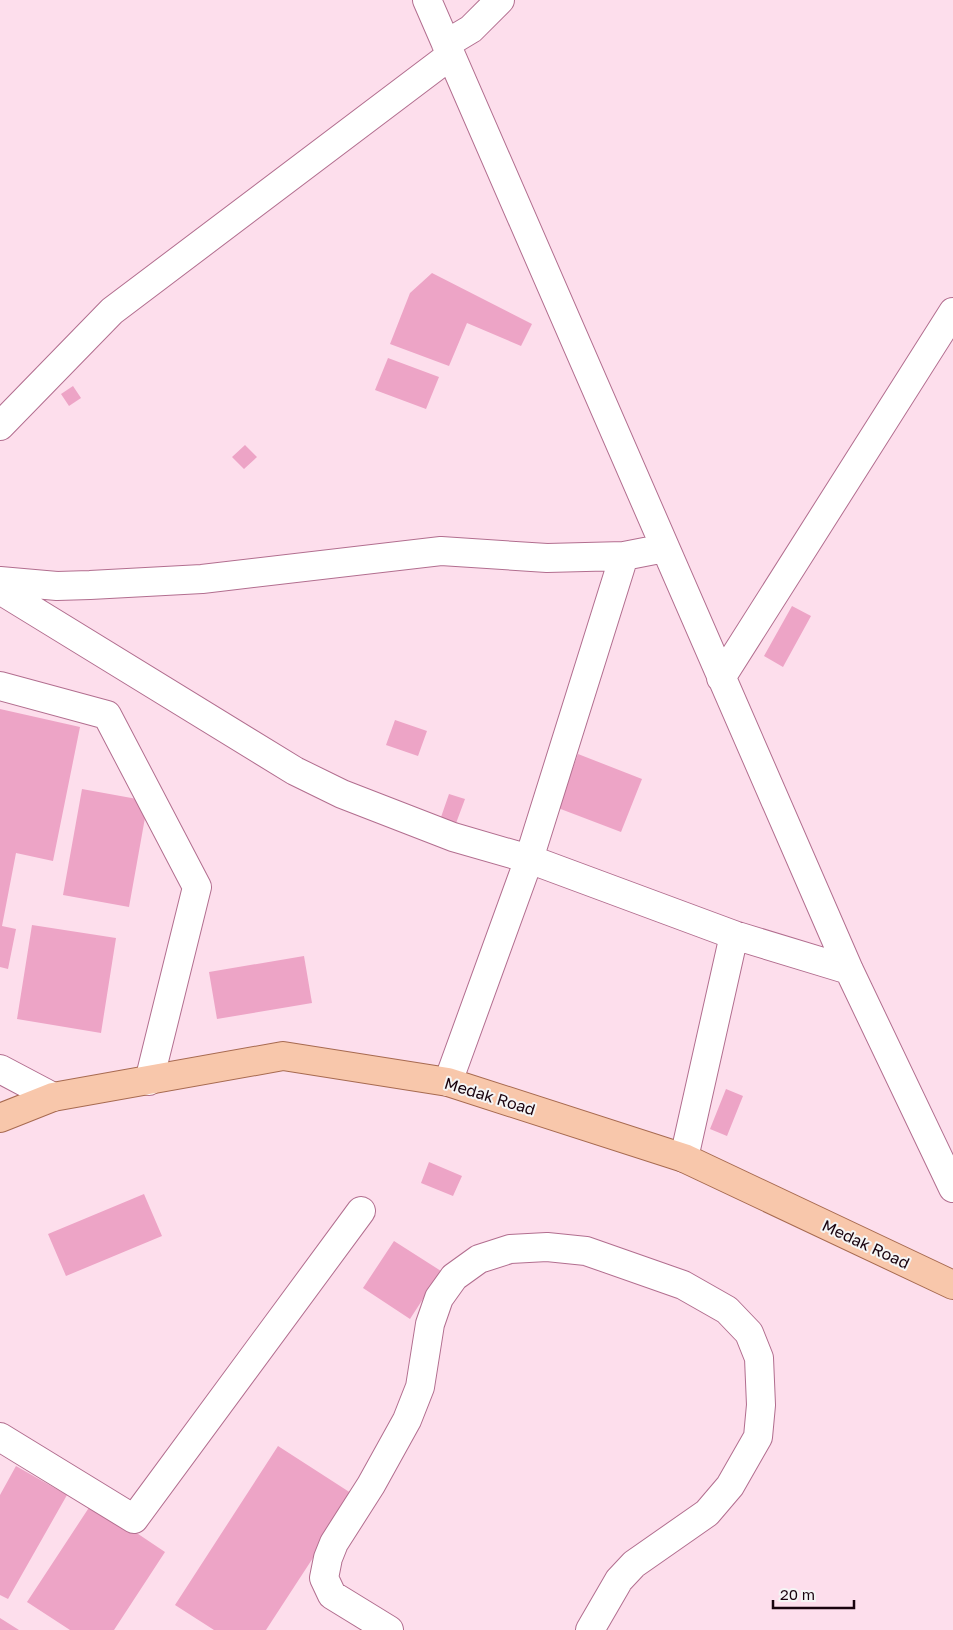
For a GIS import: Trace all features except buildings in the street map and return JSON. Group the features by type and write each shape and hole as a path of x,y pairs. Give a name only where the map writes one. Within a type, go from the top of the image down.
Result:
{"main road":[{"name":"Medak Road","path":"0,1118 53,1097 283,1056 448,1082 684,1158 953,1285"}],"street":[{"path":"427,0 849,970 953,1188"},
{"path":"0,426 112,311 449,49 500,0"},
{"path":"721,678 953,312"},
{"path":"0,581 57,586 202,579 441,551 547,558 624,556 665,548"},
{"path":"448,1082 529,859 624,556"},
{"path":"0,590 295,771 342,794 453,837 529,859 734,936 849,970"},
{"path":"0,686 107,715 197,887 150,1081"},
{"path":"684,1158 734,936"},
{"path":"0,1069 53,1097"},
{"path":"0,1437 134,1519 361,1212"},
{"path":"389,1630 332,1595 324,1578 331,1550 371,1485 407,1420 420,1387 430,1324 439,1298 454,1277 479,1258 510,1249 547,1247 586,1251 683,1285 727,1310 748,1333 759,1358 761,1405 758,1437 730,1486 707,1513 634,1564 619,1580 590,1630"}]}
